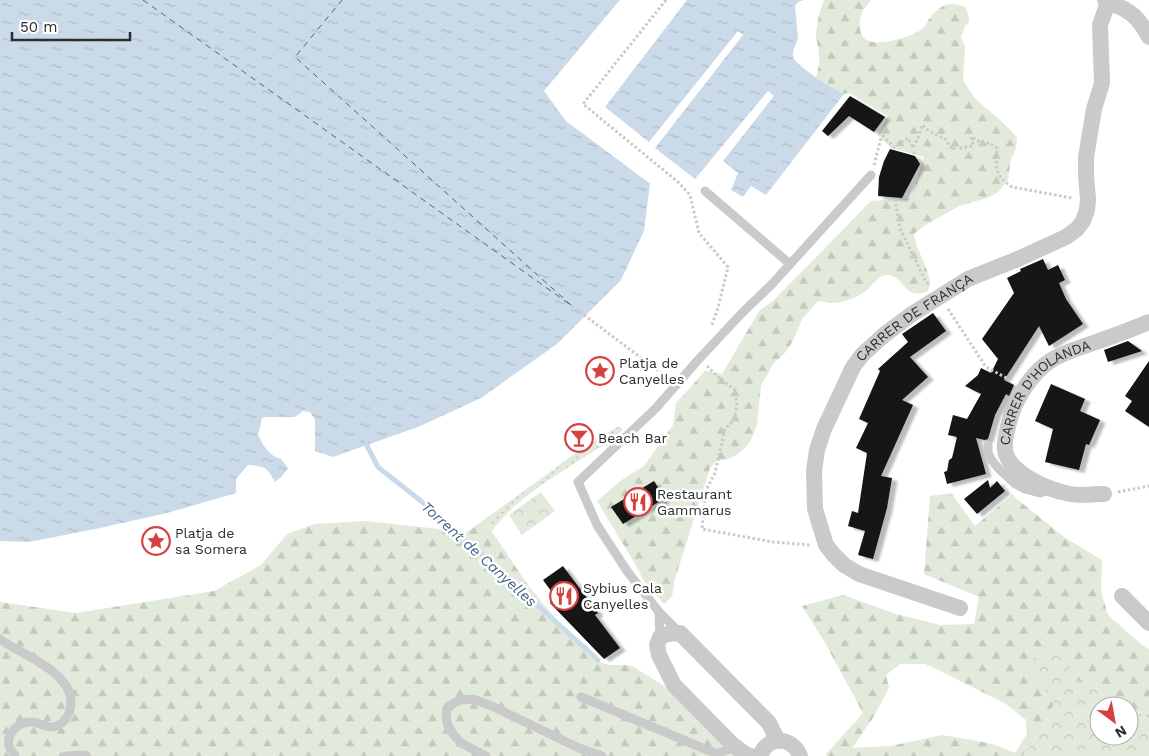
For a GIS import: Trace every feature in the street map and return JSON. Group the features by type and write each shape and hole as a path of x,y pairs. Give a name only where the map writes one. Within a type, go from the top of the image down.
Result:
{"street":[{"path":"1107,2 1132,14 1141,22 1149,36"},
{"name":"CARRER DE FRANÇA","path":"960,608 860,574 844,565 834,555 826,545 815,509 814,472 817,450 824,429 853,366 884,335 912,314 968,279 1066,237 1077,229 1083,221 1088,199 1086,157 1094,109 1102,83 1100,25 1107,2"},
{"name":"CARRER D'HOLANDA","path":"1104,494 1070,494 1045,486 1019,473 1006,455 1005,443 1010,417 1024,388 1041,368 1054,358 1149,322"},
{"path":"1122,596 1149,623"},
{"path":"751,756 745,754 734,745 674,685 659,655 657,645 660,637 680,633 769,723 778,741"},
{"path":"760,756 765,747 771,743 785,741 797,749 801,756"}],"lane":[{"path":"680,633 659,612 626,571 597,526 578,482 656,408 698,360 772,284 871,175"},
{"path":"705,191 790,264"},
{"path":"988,445 988,453 991,459 1014,483 1025,489 1040,493 1054,489"},
{"path":"659,612 660,637"},
{"path":"0,639 42,663 58,676 70,694 71,705 68,715 61,724 51,727 33,722 23,723 15,728 9,737 10,746 15,756"},
{"path":"581,698 717,754 734,745"},
{"path":"486,756 461,744 453,734 448,726 446,717 447,710 451,705 460,700 473,699 494,707 579,748 602,756"},
{"path":"66,756 86,756"}],"path":[{"path":"666,0 582,104 678,182 690,195 699,233 728,267 718,308 708,334"},
{"path":"871,175 881,138 884,136 894,148 908,138 913,148 922,125 929,131 946,139 953,150 956,145 960,148 973,146 971,137 983,144 989,143 997,148 996,171 1003,181 1012,187 1064,197 1088,199"},
{"path":"572,306 677,384"},
{"path":"698,360 735,390 738,406 734,420 724,429 715,473 706,490 702,529 773,542 826,545"},
{"path":"1130,490 1149,486"}],"green space":[{"path":"824,0 871,0 862,12 860,28 865,39 876,42 890,41 916,33 945,5 954,4 965,7 969,22 965,26 961,37 965,47 963,80 974,97 1017,138 1008,180 997,193 959,206 924,226 914,234 929,277 929,288 926,292 913,293 895,277 884,275 866,291 850,299 833,303 818,301 802,319 793,341 784,354 773,364 761,386 757,425 751,440 738,454 728,459 716,461 710,468 675,579 673,593 664,604 645,583 597,501 623,479 644,466 673,425 676,403 705,371 722,374 759,311 775,299 871,201 911,198 924,157 891,148 878,135 888,116 849,93 844,94 816,77 819,67 819,52 816,32"},
{"path":"619,426 623,430 520,501 492,531 484,520 580,450"},
{"path":"541,492 555,511 522,535 509,515"},
{"path":"951,493 975,526 1012,495 1064,537 1102,560 1101,591 1108,615 1149,649 1149,718 1139,712 1139,696 1107,696 1078,681 1054,702 1047,722 1023,756 827,756 826,754 863,713 824,641 802,606 843,595 896,614 940,625 974,624 979,597 924,574 930,496","holes":["900,664 926,664 1006,704 1026,720 1027,734 1015,753 996,745 942,735 891,746 852,748 873,718 889,688 886,675"]},
{"path":"484,520 528,585 545,606 562,626 600,662 609,665 634,667 664,686 736,756 0,756 0,602 76,613 214,591 261,565 287,534 315,524 366,521 467,532"},
{"path":"1055,644 1078,681 1107,696 1089,696 1089,746 1139,746 1139,712 1149,718 1149,756 1023,756 1047,722 1054,702 1025,664"}],"water":[{"path":"0,0 620,0 545,91 566,121 650,183 644,231 621,280 557,344 481,398 418,427 333,457 315,451 315,420 310,412 303,411 295,417 262,418 258,435 260,439 270,453 281,459 288,468 275,482 265,468 248,465 236,479 236,493 167,513 100,528 29,542 0,541"},
{"path":"687,0 804,0 798,2 795,6 798,37 793,51 795,61 807,71 844,94 766,195 751,186 743,197 731,190 738,173 723,161 774,96 768,91 695,179 655,148 743,35 738,31 649,142 605,107"}],"pier":[{"path":"620,0 623,0 548,91 568,119 651,181 652,185 566,121 544,91"}],"building":[{"path":"850,96 885,117 874,132 849,116 828,136 822,131"},
{"path":"890,149 915,156 920,164 902,198 878,196 879,177"},
{"path":"1043,259 1048,270 1058,265 1065,280 1059,283 1066,299 1083,324 1049,346 1039,326 1004,380 1014,385 1009,396 1006,394 995,415 988,439 976,438 986,474 947,484 944,472 947,471 949,460 952,458 957,437 948,435 953,415 967,419 981,394 965,386 978,375 981,368 991,373 998,359 982,339 1014,293 1007,278 1021,271 1020,269"},
{"path":"933,313 946,331 910,357 928,377 902,400 913,405 881,476 892,478 887,508 873,559 858,555 865,531 848,526 852,511 858,513 867,453 856,448 868,423 859,419 880,371 878,369 908,342 902,334"},
{"path":"1128,341 1142,351 1108,362 1104,350"},
{"path":"1149,361 1149,427 1125,411 1132,401 1125,396"},
{"path":"1051,384 1085,399 1080,411 1100,420 1089,445 1086,444 1079,470 1045,462 1053,429 1035,421"},
{"path":"988,480 990,488 997,481 1005,491 977,514 964,499"},
{"name":"Restaurant Gammarus","path":"654,481 665,498 623,524 611,507"},
{"path":"563,566 598,613 595,615 620,648 604,659 550,603 554,595 543,580"}],"waterway":[{"name":"Torrent de Canyelles","path":"366,444 378,467 421,501 598,660"}],"ferry route":[{"path":"143,0 572,306 295,57 342,0"}],"place":[{"name":"Platja de Canyelles","path":"600,371"},
{"name":"Beach Bar","path":"579,438"},
{"name":"Restaurant Gammarus","path":"638,502"},
{"name":"Platja de sa Somera","path":"156,541"},
{"name":"Sybius Cala Canyelles","path":"564,596"}]}
